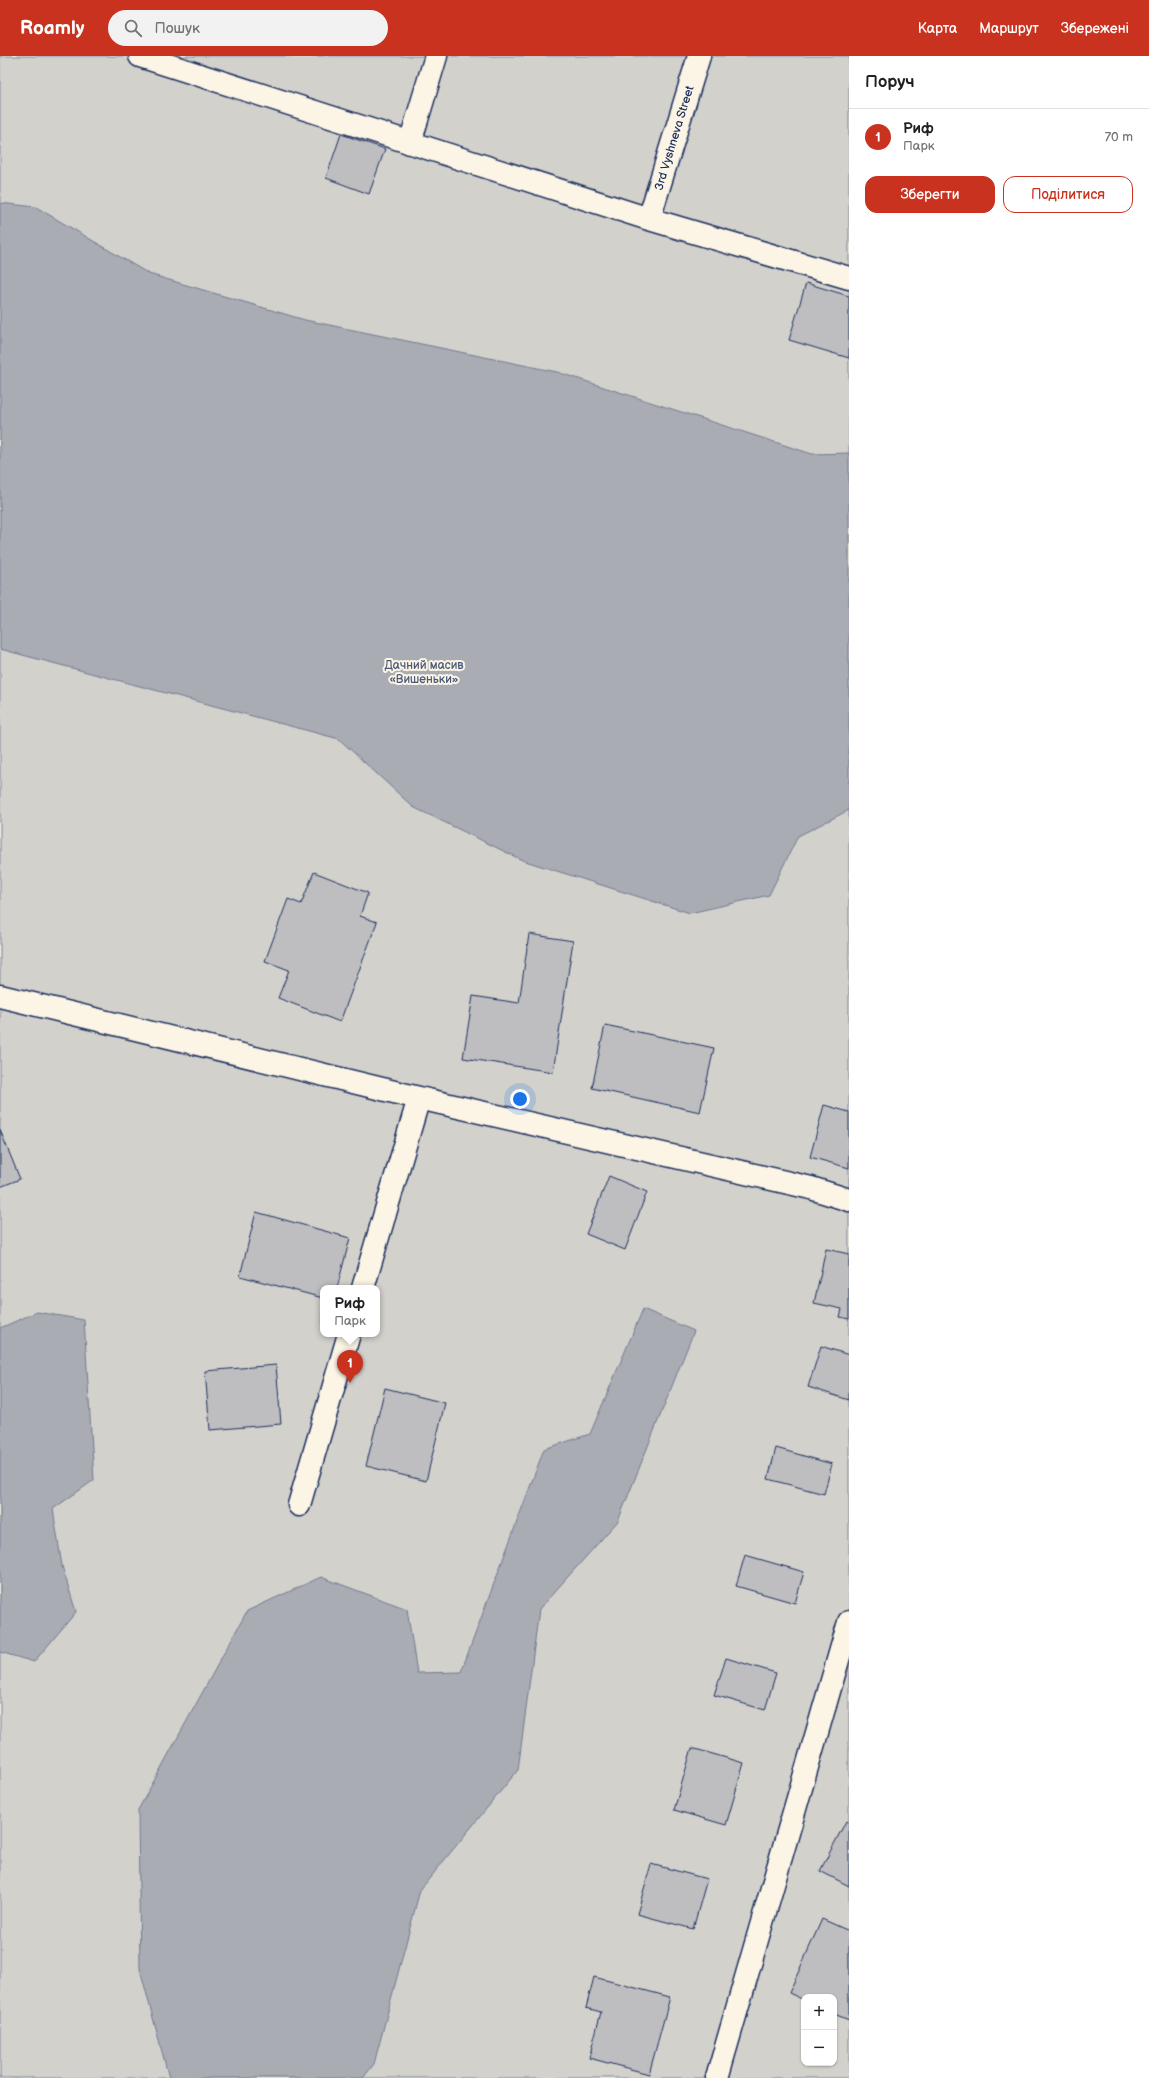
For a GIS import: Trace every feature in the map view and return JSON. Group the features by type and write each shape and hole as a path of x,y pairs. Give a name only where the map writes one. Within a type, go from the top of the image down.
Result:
{"street":[{"path":"140,56 176,61 410,143 649,219 849,278"},
{"path":"410,143 436,56"},
{"name":"3rd Vyshneva Street","path":"649,219 698,56"},
{"path":"0,996 420,1098 811,1188 849,1200"},
{"path":"364,1285 420,1098"},
{"path":"298,1505 348,1337"},
{"path":"717,2078 849,1622"}],"green space":[{"name":"Дачний масив «Вишеньки»","path":"0,56 849,56 849,2078 0,2078"}],"shaded area":[{"path":"0,203 36,207 149,274 305,320 557,372 812,454 849,453 849,810 798,836 769,895 690,913 522,860 413,807 339,739 0,649"},
{"path":"643,1309 694,1331 618,1521 539,1609 518,1770 420,1890 374,2064 363,2078 169,2078 140,1969 138,1810 247,1611 321,1577 407,1609 417,1673 461,1672 544,1449 590,1434"},
{"path":"37,1312 84,1320 94,1480 53,1509 62,1566 76,1612 34,1662 0,1652 0,1328"}],"building":[{"path":"341,134 385,149 369,194 326,178"},
{"path":"806,283 849,296 849,358 789,340"},
{"path":"314,872 368,893 360,916 377,922 340,1022 278,998 289,970 265,961 288,899 301,904"},
{"path":"529,934 573,941 553,1072 463,1058 473,996 519,1003"},
{"path":"605,1025 714,1048 700,1112 592,1088"},
{"path":"824,1105 849,1112 849,1168 810,1157"},
{"path":"0,1130 20,1179 0,1187"},
{"path":"609,1176 647,1192 625,1250 586,1234"},
{"path":"256,1212 350,1238 338,1285 320,1285 320,1297 240,1276"},
{"path":"826,1249 849,1254 849,1319 840,1317 842,1309 814,1303"},
{"path":"821,1346 849,1355 849,1400 808,1387"},
{"path":"276,1365 281,1424 210,1430 205,1371"},
{"path":"385,1388 445,1403 426,1481 366,1466"},
{"path":"776,1448 832,1464 824,1494 768,1479"},
{"path":"745,1555 804,1572 795,1603 736,1586"},
{"path":"726,1658 776,1673 765,1710 714,1695"},
{"path":"692,1748 744,1763 726,1825 674,1810"},
{"path":"846,1821 849,1823 849,1886 820,1871"},
{"path":"651,1864 707,1879 693,1929 637,1914"},
{"path":"822,1919 849,1931 849,2020 837,2015 837,1994 801,1994 801,1999 789,1993"},
{"path":"594,1977 670,1997 649,2074 589,2058 601,2012 586,2008"}],"place":[{"name":"Риф","path":"350,1383"}]}
